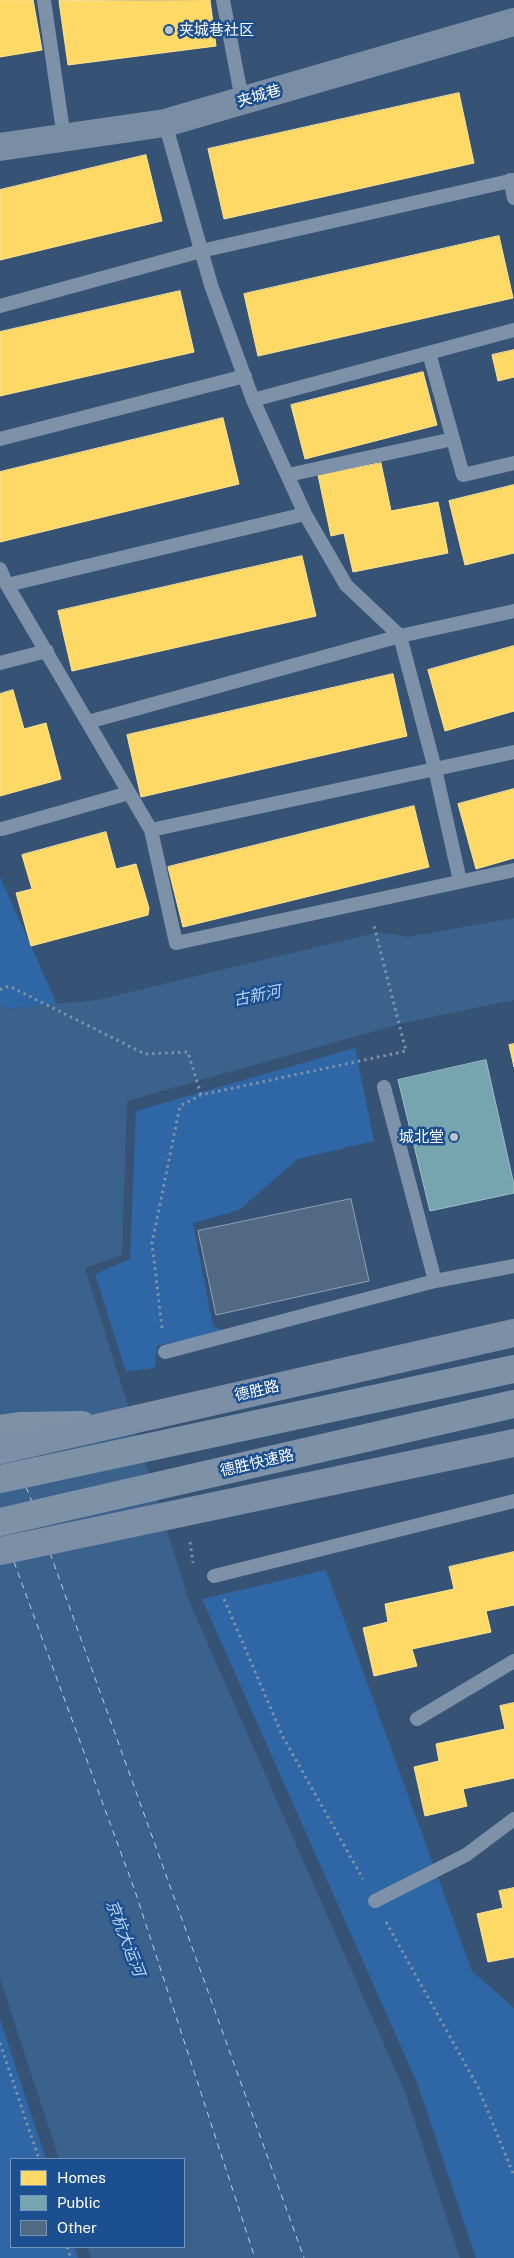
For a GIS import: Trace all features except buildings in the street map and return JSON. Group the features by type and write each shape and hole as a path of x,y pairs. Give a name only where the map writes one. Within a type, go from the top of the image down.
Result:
{"highway":[{"path":"0,1479 514,1369"},
{"name":"德胜快速路","path":"0,1522 514,1404"},
{"path":"0,1429 20,1426 109,1425"}],"main road":[{"name":"德胜路","path":"0,1450 514,1333"},
{"path":"0,1551 514,1443"}],"street":[{"name":"夹城巷","path":"0,147 165,123 514,22"}],"lane":[{"path":"44,0 64,138"},
{"path":"223,0 242,100"},
{"path":"165,123 211,285 253,400 305,514 346,585 400,636 435,769 460,881"},
{"path":"0,306 201,251 512,180 514,198"},
{"path":"253,400 514,330"},
{"path":"429,353 463,475 514,463"},
{"path":"0,439 244,376"},
{"path":"288,475 453,439"},
{"path":"8,585 305,514"},
{"path":"0,568 8,585 151,830 176,942 514,870"},
{"path":"88,722 400,636 514,611"},
{"path":"0,663 47,651"},
{"path":"151,830 514,752"},
{"path":"2,829 129,793"},
{"path":"384,1087 435,1281"},
{"path":"165,1352 435,1281 514,1266"},
{"path":"214,1576 514,1501"},
{"path":"417,1719 514,1661"},
{"path":"375,1901 466,1855 514,1819"}],"path":[{"path":"165,1352 152,1243 180,1106 201,1095 406,1051 368,901"},
{"path":"0,990 9,986 145,1054 188,1052 201,1095"},
{"path":"189,1533 194,1575 214,1576"},
{"path":"0,2043 39,2158"}],"shaded area":[{"path":"0,877 57,1004 5,1009 0,1005"},
{"path":"355,1048 374,1141 298,1159 239,1210 193,1223 213,1326 223,1331 157,1346 155,1368 126,1372 95,1274 130,1259 136,1111"},
{"path":"326,1570 472,1971 514,2008 514,2258 476,2258 418,2085 202,1599"},
{"path":"0,2019 46,2158 10,2158 10,2248 74,2248 78,2258 0,2258"}],"water":[{"path":"514,918 514,1000 403,1023 127,1101 122,1255 85,1268 189,1601 405,2092 460,2258 91,2258 87,2248 185,2248 185,2158 59,2158 0,1978 0,1005 6,1009 97,1000 379,932 408,937"}],"ferry route":[{"path":"26,1487 32,1502"},
{"path":"50,1553 304,2258"},
{"path":"14,1562 135,1891 255,2258"}],"place":[{"name":"夹城巷社区","path":"169,30"},
{"name":"城北堂","path":"454,1137"}],"water label":[{"name":"古新河","path":"257,996"},
{"name":"京杭大运河","path":"125,1938"}]}
